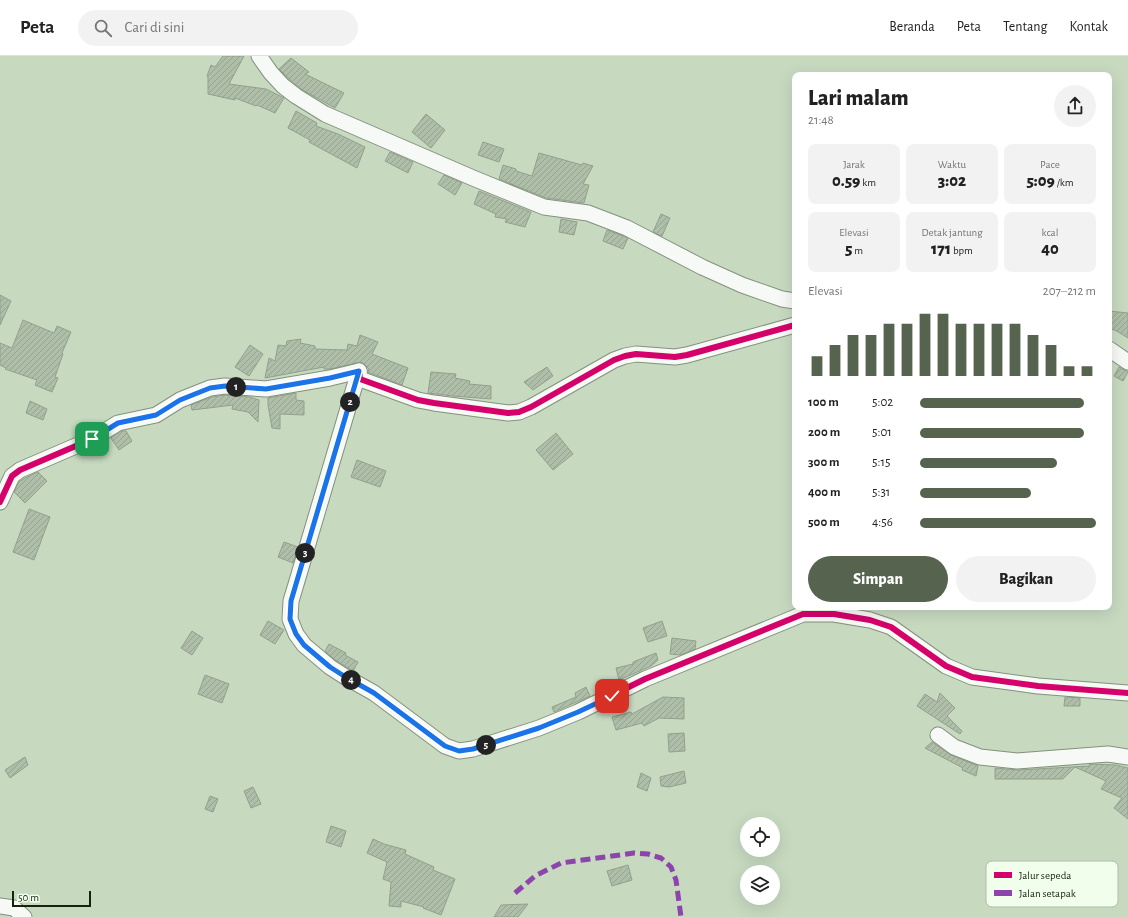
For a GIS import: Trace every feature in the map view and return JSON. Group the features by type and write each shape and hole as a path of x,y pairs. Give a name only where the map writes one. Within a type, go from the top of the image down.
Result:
{"street":[{"path":"259,56 271,73 283,86 325,114 544,207 588,213 627,228 702,267 742,285 782,299 792,301"},
{"path":"359,371 360,379 418,400 451,406 508,413 519,412 531,407 614,360 625,356 636,354 675,357 687,355 792,326"},
{"path":"1112,351 1128,362"},
{"path":"1,499 12,476 20,470 92,439 118,423 156,415 180,400 210,388 225,386 266,389 330,378 359,371"},
{"path":"359,371 296,581 291,601 290,619 296,634 304,645 330,667 374,693 445,746 459,751 473,749 539,728 578,712 645,679 804,614 834,614 870,620 891,627 946,666 972,678 1038,686 1128,693"},
{"path":"938,735 954,747 980,757 1017,761 1108,754 1128,757"},
{"path":"0,906 14,908 24,917"}],"building":[{"path":"223,56 244,56 229,84 266,89 284,98 275,113 235,98 235,100 208,94 207,76 211,65 215,67"},
{"path":"291,58 309,72 305,74 344,93 335,108 301,89 279,69"},
{"path":"296,111 317,123 316,126 338,134 365,147 357,168 309,142 310,140 288,128"},
{"path":"426,114 445,130 431,148 412,132"},
{"path":"483,142 504,149 499,162 478,155"},
{"path":"390,152 413,162 408,173 385,161"},
{"path":"539,153 582,165 583,163 593,166 583,184 589,185 584,203 546,198 499,179 503,165 532,176"},
{"path":"444,175 462,183 455,195 438,184"},
{"path":"479,191 531,212 525,227 505,222 507,219 495,217 496,214 474,204"},
{"path":"661,214 670,218 662,236 653,232"},
{"path":"561,219 577,222 574,235 559,232"},
{"path":"607,230 628,238 623,249 603,241"},
{"path":"0,295 11,301 0,325"},
{"path":"1112,311 1128,313 1128,338 1112,330"},
{"path":"23,320 54,333 57,326 71,332 62,353 63,354 55,377 58,378 52,392 35,385 37,380 5,369 6,368 0,365 0,343 12,348"},
{"path":"360,335 378,342 372,354 408,368 402,385 368,372 369,369 361,362 330,369 324,369 324,367 265,378 269,358 275,361 278,345 286,346 287,341 301,339 300,343 315,346 315,349 347,350 348,344 357,346"},
{"path":"250,345 263,354 249,376 235,367"},
{"path":"547,367 553,376 533,390 524,382"},
{"path":"1119,367 1128,372 1123,381 1114,376"},
{"path":"431,372 456,374 455,378 470,381 469,384 491,386 491,399 428,393"},
{"path":"296,393 296,400 304,401 304,415 280,414 280,429 272,428 268,398"},
{"path":"225,395 250,397 259,400 258,422 248,412 232,409 233,405 192,410 191,405 212,397"},
{"path":"30,401 47,409 43,420 26,413"},
{"path":"121,431 126,431 132,441 119,450 111,438"},
{"path":"556,433 573,454 553,470 536,450"},
{"path":"357,460 386,471 380,487 351,477"},
{"path":"38,472 47,481 25,503 14,492 19,482"},
{"path":"29,509 50,517 34,560 13,552"},
{"path":"284,542 298,547 293,563 278,557"},
{"path":"268,621 284,630 275,644 260,635"},
{"path":"662,621 667,636 648,642 643,628"},
{"path":"192,631 203,638 192,655 181,648"},
{"path":"672,638 696,641 695,649 680,655 670,654"},
{"path":"329,644 346,653 345,655 358,662 353,671 335,660 325,651"},
{"path":"656,653 658,660 651,666 619,680 616,668 633,664 633,662"},
{"path":"205,675 229,684 222,703 198,694"},
{"path":"586,687 590,696 554,712 552,707 576,697 575,693"},
{"path":"940,693 955,708 947,716 962,731 960,734 917,706 925,694 937,702"},
{"path":"663,697 684,698 684,719 659,718 644,726 642,723 616,730 612,717 631,712 632,714"},
{"path":"1065,697 1080,698 1080,706 1064,706"},
{"path":"684,733 685,751 669,752 668,734"},
{"path":"932,742 951,755 978,766 976,776 962,770 963,768 925,748"},
{"path":"25,757 28,765 10,778 5,770"},
{"path":"1090,764 1116,765 1128,768 1128,819 1114,808 1122,798 1101,789 1106,781 1075,767 1063,779 995,779 995,768 1018,770 1089,766"},
{"path":"684,771 686,783 669,787 661,786 660,777"},
{"path":"641,773 651,778 647,791 637,787"},
{"path":"253,787 261,804 251,808 244,791"},
{"path":"210,796 218,799 213,812 205,809"},
{"path":"331,826 346,831 341,847 326,842"},
{"path":"373,839 384,844 406,850 405,854 434,867 433,870 455,879 441,915 423,908 424,907 401,901 401,907 389,906 391,882 383,879 387,862 367,853"},
{"path":"628,865 632,880 612,886 607,871"},
{"path":"528,904 518,917 494,917 501,905"}],"marked path":[{"path":"515,893 535,876 561,863 634,853 648,854 661,858 671,867 676,880 681,917"}],"cycle path":[{"path":"0,502 12,476 20,470 92,439 118,423 156,415 180,400 210,388 225,386 266,389 330,378 359,371 360,379 418,400 508,413 519,412 531,407 614,360 625,356 636,354 675,357 687,355 792,326"},
{"path":"359,371 291,601 290,619 296,634 304,645 330,667 374,693 445,746 459,751 473,749 539,728 578,712 645,679 803,614 834,614 870,620 891,627 946,666 972,677 1038,686 1128,693"}],"route":[{"path":"92,439 118,423 127,420 148,418 164,411 188,396 217,386 266,389 330,378 359,371 291,601 290,619 296,634 304,645 330,667 374,693 445,746 459,751 473,749 539,728 612,696"}]}
